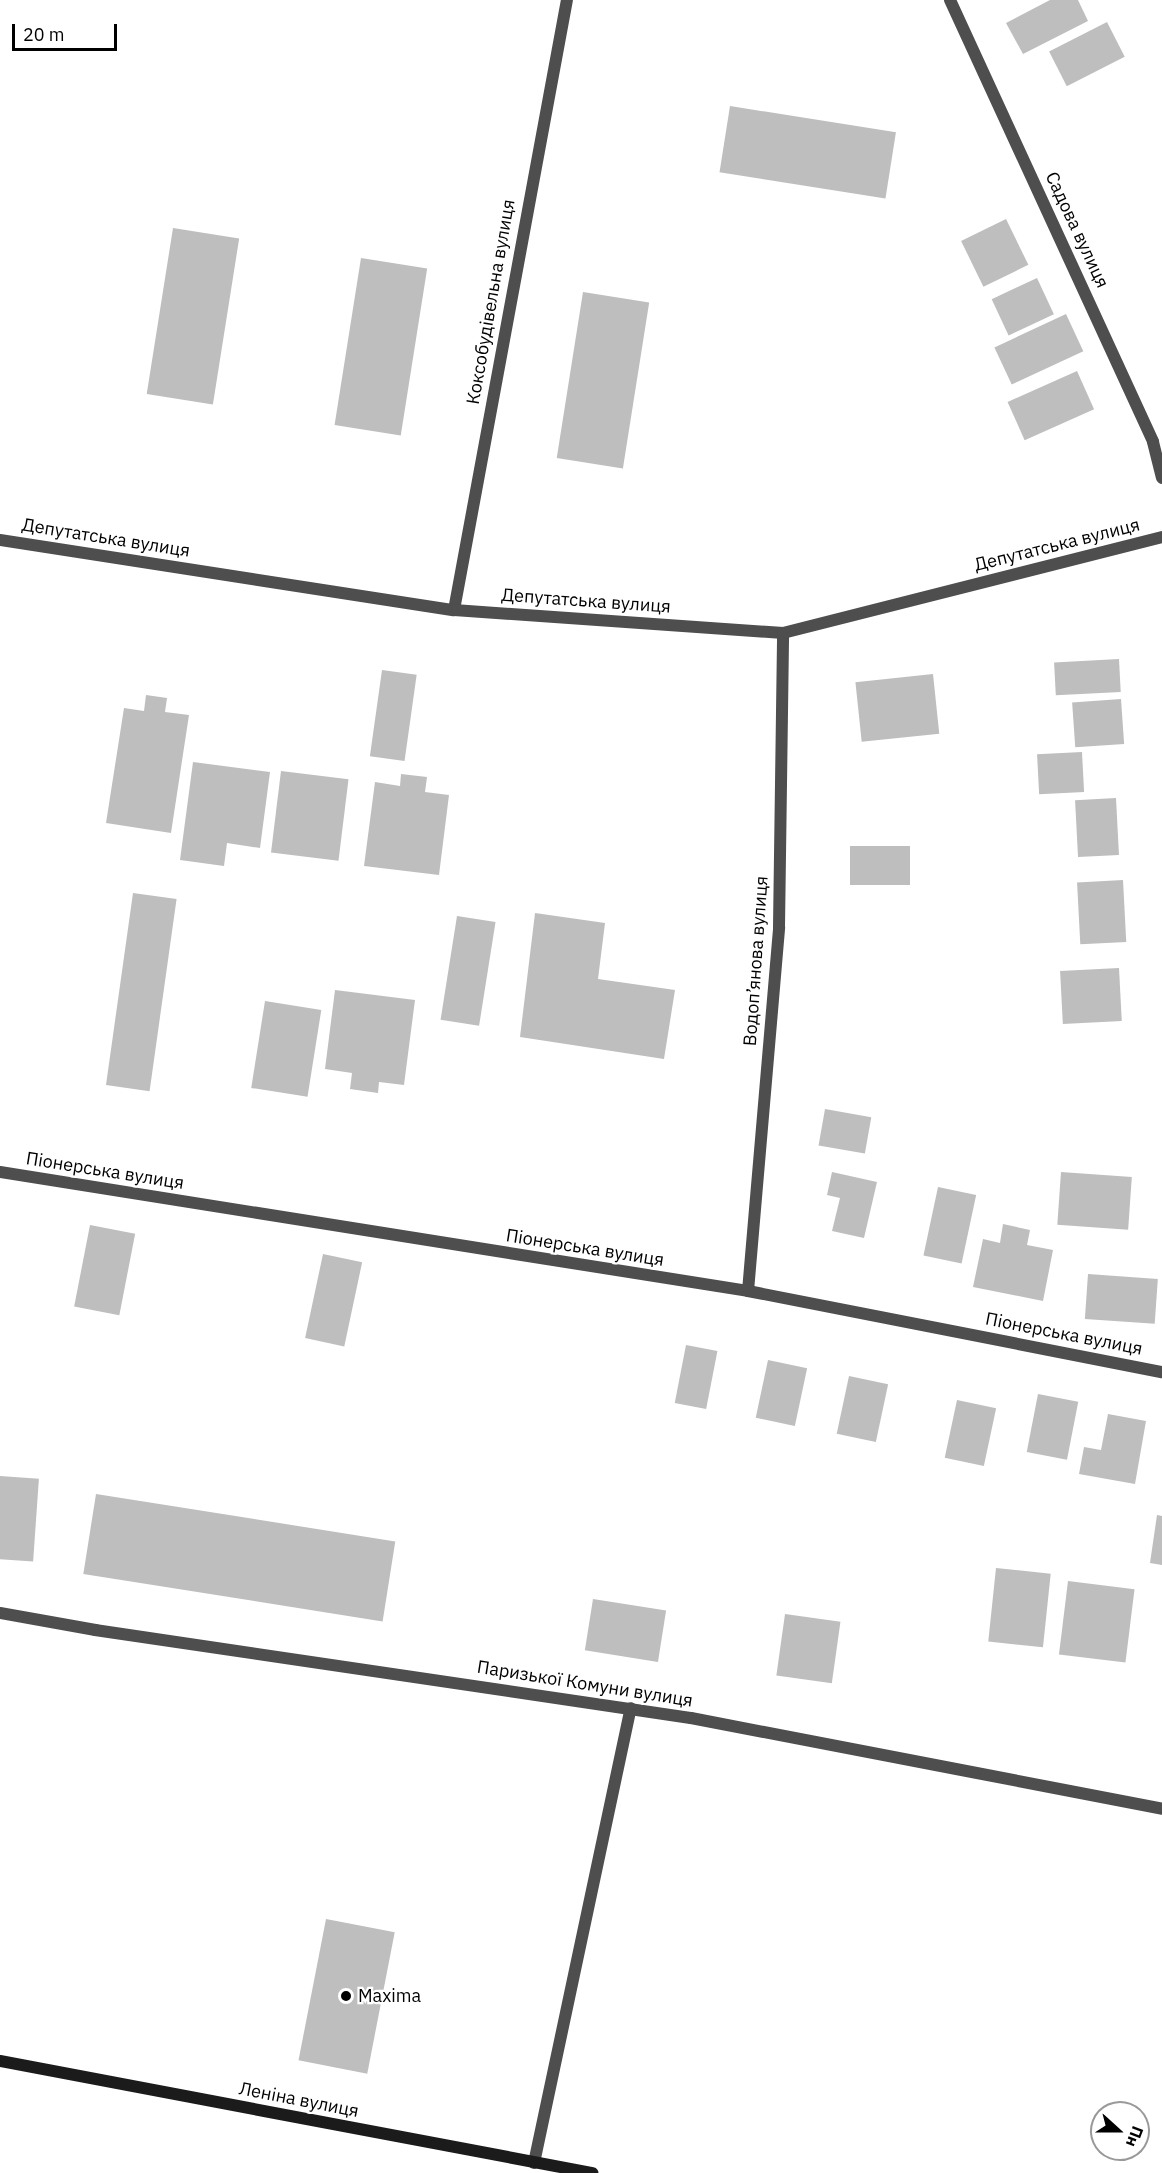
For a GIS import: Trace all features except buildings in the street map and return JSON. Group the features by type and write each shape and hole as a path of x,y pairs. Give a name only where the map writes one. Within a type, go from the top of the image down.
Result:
{"main road":[{"name":"Леніна вулиця","path":"0,2061 592,2173"}],"street":[{"name":"Коксобудівельна вулиця","path":"453,610 518,252 567,0"},
{"name":"Садова вулиця","path":"950,0 1153,442 1162,478"},
{"name":"Депутатська вулиця","path":"0,540 453,610 783,633 1162,537"},
{"name":"Водоп’янова вулиця","path":"748,1291 779,927 783,633"},
{"name":"Піонерська вулиця","path":"0,1172 748,1291 1162,1372"},
{"name":"Паризької Комуни вулиця","path":"0,1613 106,1632 630,1708 1162,1809"},
{"path":"534,2163 630,1708"}],"place":[{"name":"Maxima","path":"346,1996"}]}
